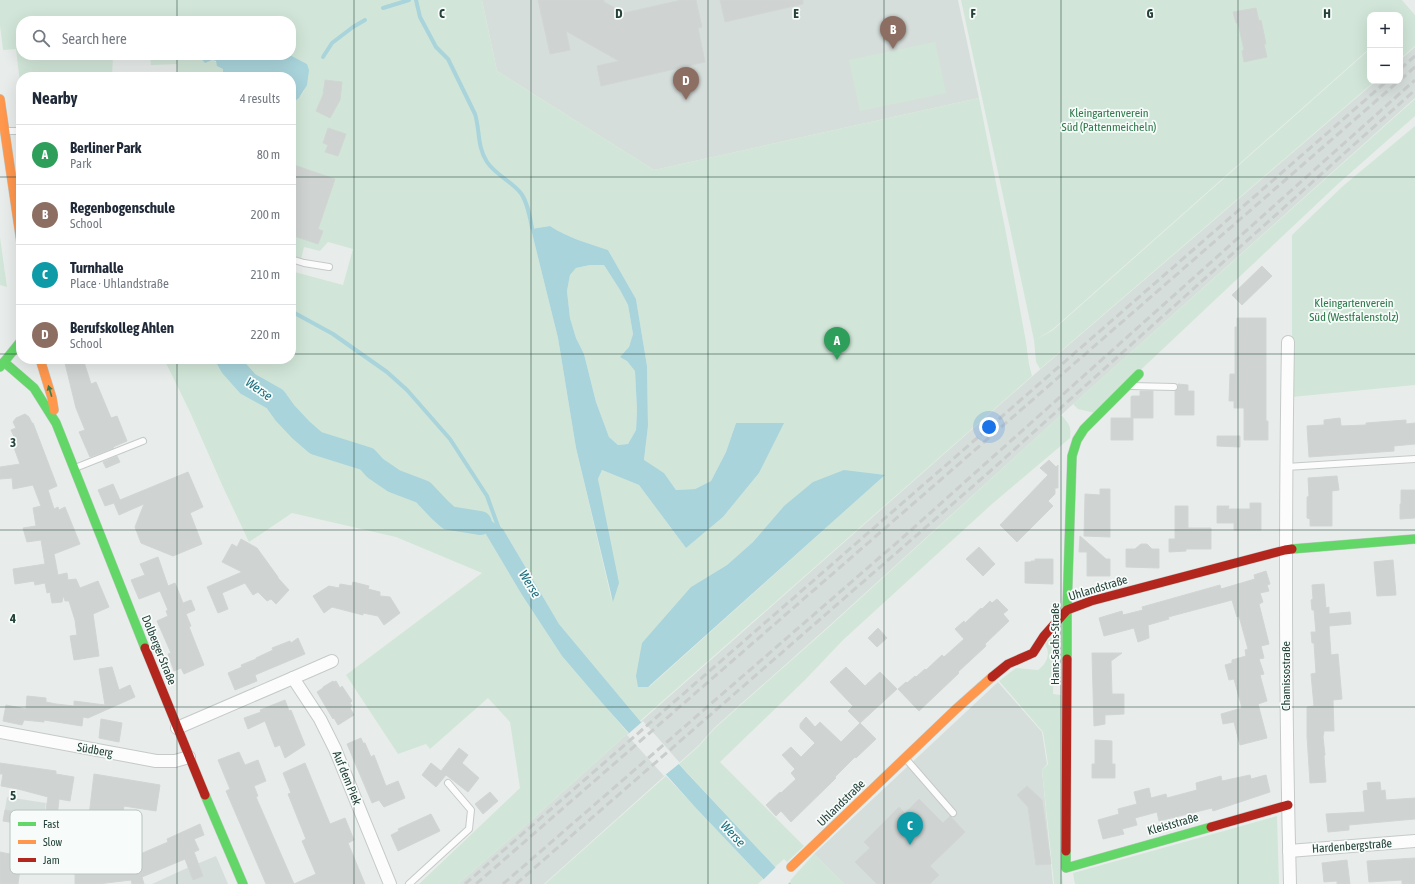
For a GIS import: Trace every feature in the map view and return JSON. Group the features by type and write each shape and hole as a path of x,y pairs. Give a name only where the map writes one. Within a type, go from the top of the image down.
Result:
{"street":[{"path":"0,99 16,209"},
{"name":"Chamissostraße","path":"1288,342 1285,550 1290,884"},
{"path":"2,364 16,347"},
{"name":"Dolberger Straße","path":"2,364 34,388 46,404 56,423 177,728 243,884"},
{"name":"Dolberger Straße","path":"42,364 52,398 56,423"},
{"name":"Hans-Sachs-Straße","path":"1066,868 1067,610 1072,456 1077,440 1084,429 1139,374"},
{"name":"Uhlandstraße","path":"791,867 956,709 992,677 1008,664 1033,654 1044,636 1067,610 1091,601 1285,550 1415,539"},
{"path":"177,728 332,661"},
{"name":"Auf dem Piek","path":"293,678 320,720 335,749 390,884"},
{"name":"Südberg","path":"0,732 156,761 175,761 190,757"},
{"name":"Kleiststraße","path":"1066,868 1288,805"},
{"name":"Hardenbergstraße","path":"1289,851 1415,841"}],"lane":[{"path":"4,131 16,130"},
{"path":"296,261 329,267"},
{"path":"1127,386 1174,387"},
{"path":"74,469 143,441"},
{"path":"1286,467 1415,459"},
{"path":"905,758 953,813"},
{"path":"409,884 469,829 471,810 448,783"}],"shaded area":[{"path":"482,0 958,0 979,98 654,170 497,71"},
{"path":"1415,47 1415,98 714,728 699,745 544,884 458,884 1036,373 1373,84 1403,84 1403,57"},
{"path":"998,682 1042,732 1047,764 1042,770 1053,884 844,884 814,854"},
{"path":"7,797 46,803 45,810 10,810 10,822 3,821"},
{"path":"216,856 228,884 152,884 187,868"}],"green space":[{"path":"0,0 482,0 497,71 654,170 979,98 1006,233 1032,376 640,721 559,624 503,529 450,518 479,527 484,531 522,595 562,656 628,733 524,827 458,884 419,884 520,788 510,722 488,698 430,749 426,744 398,754 346,675 482,573 396,537 292,513 249,542 166,364 296,364 296,272 343,285 353,249 328,242 320,251 304,247 301,259 296,258 296,232 300,220 334,179 296,166 296,100 304,92 307,64 296,58 296,16 16,16 16,49 3,50 0,26","holes":["550,226 571,237 608,250 636,299 647,366 648,426 644,461 664,473 676,490 695,489 711,481 726,452 736,423 783,423 759,473 723,517 686,548 639,485 602,470 598,479 612,601 576,448 558,338 531,229","885,475 649,687 691,587 727,565 753,542 784,506"]},
{"name":"Kleingartenverein Süd (Pattenmeicheln)","path":"961,0 1402,0 1415,15 1415,46 1403,56 1403,12 1367,12 1367,51 1053,329 1037,339 1053,330 1367,52 1367,84 1372,84 1040,369 1036,362 1034,340"},
{"path":"935,42 946,93 860,111 849,60"},
{"path":"17,60 113,60 112,72 19,72"},
{"path":"150,60 203,60 205,62 213,60 223,69 223,72 178,72 177,64 151,65"},
{"path":"1415,99 1415,116 1339,183 1095,413 1078,409 1073,404"},
{"name":"Kleingartenverein Süd (Westfalenstolz)","path":"1415,126 1415,385 1292,397 1292,235 1343,186"},
{"path":"0,237 7,287 0,285"},
{"path":"590,265 604,265 628,305 633,334 627,361 635,370 637,410 636,430 628,444 618,445 609,437 596,402 584,354 576,338 570,318 567,291 570,275 576,268"},
{"path":"1061,415 1069,425 1070,438 992,504 843,640 806,679 720,762 804,846 787,862 784,859 775,867 679,764 699,746 715,728 829,627"},
{"path":"1055,633 1053,694 1061,695 1061,864 1063,884 1054,884 1042,770 1048,764 1043,732 999,681 1016,668 1038,670 1046,661 1048,655 1045,644"},
{"path":"666,776 763,879 758,884 545,884"},
{"path":"1277,816 1279,884 1075,884 1073,873"},
{"path":"814,854 844,884 787,884"}],"water":[{"path":"296,58 307,64 309,70 307,85 296,100 296,72 223,72 223,69 217,66 216,61 212,60 296,60"},
{"path":"202,60 212,60 205,63"},
{"path":"550,226 571,237 608,250 636,299 647,366 648,426 644,460 664,473 676,490 695,489 711,481 726,452 736,423 784,423 759,473 723,517 686,548 639,485 602,470 598,479 619,583 613,602 576,448 558,338 531,229","holes":["590,265 604,265 628,305 633,334 629,347 620,357 627,361 635,371 637,410 636,430 628,444 618,445 609,437 596,402 584,354 576,338 570,318 567,291 570,275 576,268"]},
{"path":"844,470 885,475 648,687 638,687 636,676 642,643 691,587 727,565 753,542 784,506 813,482"},
{"path":"475,516 487,518 503,529 559,624 640,721 791,884 768,884 695,807 562,656 522,595 484,531 479,527 449,518"}],"pier":[{"path":"3,256 16,258 16,275 5,273"},
{"path":"643,721 680,763 664,776 627,735"},
{"path":"777,866 791,881 788,884 765,884 762,881"}],"building":[{"path":"538,0 604,0 604,2 624,13 681,0 696,0 702,27 698,28 705,62 601,86 597,66 619,61 566,31 570,50 550,54"},
{"path":"720,0 803,0 803,4 725,22"},
{"path":"1256,8 1259,21 1261,20 1267,57 1244,62 1242,51 1244,50 1238,23 1236,23 1233,12"},
{"path":"325,80 342,82 340,100 330,118 316,111 323,95"},
{"path":"328,128 346,134 338,156 325,152 328,145 323,143"},
{"path":"296,166 335,179 318,229 323,231 318,244 296,237"},
{"path":"1262,266 1272,276 1242,305 1232,295"},
{"path":"1237,318 1266,318 1266,421 1268,421 1268,440 1244,440 1244,408 1234,408 1234,401 1229,401 1230,374 1235,374 1235,327 1237,327"},
{"path":"65,364 85,364 91,384 96,382 111,418 117,416 127,441 113,447 114,448 90,457 79,432 85,430 76,408"},
{"path":"1178,384 1188,385 1188,391 1194,391 1194,415 1175,415 1175,391 1178,389"},
{"path":"1140,391 1153,391 1153,418 1133,418 1133,440 1111,440 1111,418 1131,418 1131,397 1140,396"},
{"path":"25,414 33,423 57,486 48,490 54,509 58,507 59,510 65,507 80,544 54,554 58,575 67,573 68,580 76,579 80,588 98,581 109,607 93,614 99,656 74,660 70,636 77,635 75,620 69,601 65,601 63,597 62,602 52,603 50,592 47,593 45,583 35,585 34,581 15,584 13,569 45,564 41,540 27,542 23,528 36,526 33,508 41,506 33,485 13,489 12,478 0,479 0,467 20,464 13,445 17,443 11,430 16,428 13,422 16,418"},
{"path":"1340,418 1341,426 1366,425 1366,423 1406,420 1406,424 1415,423 1415,444 1394,446 1394,451 1309,457 1307,426 1324,425 1324,420"},
{"path":"1217,436 1240,436 1240,447 1217,446"},
{"path":"117,456 120,462 106,468 103,462"},
{"path":"1049,460 1056,467 1058,465 1058,488 1055,488 1055,494 1048,501 1053,506 1017,542 1000,525 1048,475 1040,468"},
{"path":"188,472 203,507 190,513 202,544 173,556 141,543 135,527 144,504 119,515 114,503 105,506 98,490 113,484 120,500"},
{"path":"1337,476 1339,490 1332,491 1332,526 1310,526 1310,519 1307,518 1307,497 1309,496 1308,478"},
{"path":"1100,489 1110,489 1110,537 1084,536 1085,494 1100,495"},
{"path":"1401,490 1415,490 1415,518 1400,519"},
{"path":"1250,503 1261,503 1261,530 1234,530 1234,523 1217,523 1217,506 1229,506 1228,509 1250,509"},
{"path":"1175,506 1188,506 1188,528 1211,528 1211,549 1186,549 1186,551 1169,552 1169,539 1175,539"},
{"path":"1080,536 1106,559 1110,559 1110,576 1087,576 1087,552 1079,552"},
{"path":"241,539 257,548 278,578 289,590 276,604 271,599 267,601 258,592 253,595 245,583 222,593 228,609 218,613 207,587 242,572 222,562 232,544 237,547"},
{"path":"1141,544 1147,544 1152,549 1159,549 1159,568 1126,567 1126,549 1135,549"},
{"path":"979,547 995,564 983,576 966,559"},
{"path":"158,557 168,586 175,583 183,603 191,600 195,610 186,614 191,626 189,627 204,665 184,674 181,668 174,671 168,654 171,653 157,621 168,616 166,611 168,610 160,591 139,599 131,580 145,575 140,564"},
{"path":"1035,559 1053,559 1053,584 1025,583 1025,562 1035,561"},
{"path":"1393,560 1396,595 1377,596 1374,562"},
{"path":"1266,571 1270,584 1267,585 1269,591 1260,593 1263,602 1259,604 1269,644 1261,646 1264,658 1259,659 1264,674 1260,675 1267,701 1258,704 1267,738 1240,745 1234,722 1223,724 1221,714 1242,708 1234,679 1229,680 1225,665 1232,663 1232,660 1246,656 1245,650 1248,649 1239,616 1237,617 1232,600 1168,617 1169,619 1148,625 1149,638 1138,642 1134,628 1104,636 1099,618 1122,611 1123,615 1143,610 1142,607 1220,585 1221,589 1255,579 1254,575"},
{"path":"353,582 369,586 368,589 380,592 380,596 390,597 400,613 384,625 378,616 363,613 363,615 332,607 324,613 313,596 329,586 339,588 340,584 352,586"},
{"path":"1324,584 1326,608 1329,607 1329,614 1350,612 1351,624 1329,626 1331,655 1338,654 1342,699 1333,700 1334,731 1324,731 1323,737 1326,782 1310,783 1307,707 1314,706 1311,674 1316,673 1314,643 1312,643 1311,632 1316,632 1314,610 1312,610 1311,600 1313,599 1312,585"},
{"path":"997,599 1008,610 1003,614 1009,621 985,644 986,646 958,672 959,673 919,711 898,689 925,669 926,670 942,655 944,657 964,639 955,629 964,621 965,623 990,601 992,603"},
{"path":"878,628 887,638 877,647 868,638"},
{"path":"298,638 305,654 255,675 257,681 235,690 228,673 242,667 241,665 273,650 272,648 290,641 291,643"},
{"path":"1092,653 1122,653 1111,661 1112,694 1124,694 1124,714 1105,715 1105,724 1094,726"},
{"path":"112,667 119,690 130,685 135,697 88,718 83,717 82,726 44,720 44,722 24,720 22,725 3,721 6,705 26,709 27,696 46,698 46,702 56,704 74,706 74,701 105,705 99,669"},
{"path":"846,667 865,686 880,672 897,689 860,723 848,711 853,706 830,682"},
{"path":"333,681 336,681 340,688 342,686 352,701 350,703 352,706 350,708 354,715 338,725 317,692"},
{"path":"285,700 289,711 291,710 305,745 285,758 280,745 275,747 265,721 248,729 244,718 261,712 260,710"},
{"path":"806,717 815,727 820,722 841,742 860,723 876,739 856,758 855,757 791,822 781,811 776,816 766,805 796,779 791,773 795,769 782,755 791,747 801,757 815,743 800,728 800,724"},
{"path":"101,719 122,723 119,742 99,738"},
{"path":"361,738 363,743 365,743 371,757 374,755 386,786 398,781 405,798 384,807 379,800 372,803 347,744"},
{"path":"1095,740 1112,741 1112,764 1115,764 1115,778 1092,778 1092,764 1095,764"},
{"path":"459,748 468,755 462,763 479,778 468,792 446,775 436,787 422,775 431,763 441,771"},
{"path":"239,752 245,765 258,760 266,781 254,786 258,796 256,797 294,884 266,884 226,791 230,789 218,760"},
{"path":"0,763 56,771 56,774 74,777 70,801 59,799 58,810 46,810 48,797 1,786 3,774 0,774"},
{"path":"305,763 330,824 345,818 354,840 348,843 365,884 294,884 316,874 302,841 306,839 288,794 291,793 283,773"},
{"path":"94,774 160,785 156,811 124,806 123,810 90,810"},
{"path":"1250,775 1251,779 1266,775 1270,792 1213,811 1212,808 1159,821 1157,812 1135,818 1137,825 1122,829 1124,834 1103,839 1098,820 1119,814 1118,809 1137,804 1134,792 1149,788 1151,798 1166,794 1167,798 1197,790 1196,783 1221,776 1222,781"},
{"path":"1380,782 1381,791 1385,790 1386,800 1415,798 1415,819 1349,825 1349,830 1328,832 1326,814 1365,812 1363,791 1368,790 1367,783"},
{"path":"1027,786 1042,800 1051,864 1036,865 1028,807 1017,795"},
{"path":"490,792 498,801 483,814 475,804"},
{"path":"919,799 943,823 950,816 965,832 930,866 939,875 930,884 877,884 855,862 870,848 864,842 899,807 905,813"},
{"path":"5,810 10,811 10,822 3,821"},
{"path":"431,814 440,831 398,851 391,835 399,831 398,829"},
{"path":"200,824 204,835 194,839 199,850 194,852 203,876 193,880 185,859 142,877 144,884 132,884 131,880 98,884 75,884 75,874 142,874 142,853 168,842 167,839"},
{"path":"0,852 10,854 10,874 19,874 18,884 0,884"},
{"path":"1415,858 1415,884 1402,884 1402,880 1369,882 1367,861"},
{"path":"1347,860 1350,884 1337,884 1337,881 1324,882 1322,863"}],"waterway":[{"path":"383,8 409,0"},
{"path":"416,0 420,17 436,47 448,59 475,114 480,144 487,162 522,194 528,208 532,228"},
{"path":"323,57 332,43 365,20"},
{"path":"296,314 333,334 387,372 407,390 450,439 487,496 499,529"},
{"name":"Werse","path":"231,364 248,384 275,399 285,413 316,443 367,459 375,468 394,481 423,492 449,518 480,523"}],"railway":[{"path":"1403,66 1415,56"},
{"path":"1403,77 1415,67"},
{"path":"503,884 901,539 1415,80"},
{"path":"465,884 1384,84"},
{"path":"476,884 1396,84"},
{"path":"516,884 987,474 1415,90"}],"traffic: fast":[{"path":"0,367 16,347"},
{"path":"4,362 34,388 56,423 145,648"},
{"path":"1067,659 1067,610 1072,456 1077,440 1084,429 1139,374"},
{"path":"1292,549 1415,539"},
{"path":"205,795 243,884"},
{"path":"1066,851 1066,868 1211,827"}],"traffic: slow":[{"path":"0,99 16,208"},
{"path":"42,364 52,398 54,410"},
{"path":"791,867 956,709 992,677"}],"traffic: jam":[{"path":"992,677 1008,664 1033,653 1044,636 1067,610 1091,601 1292,549"},
{"path":"145,648 205,795"},
{"path":"1066,851 1067,659"},
{"path":"1211,827 1288,805"}],"place":[{"name":"Regenbogenschule","path":"893,49"},
{"name":"Berufskolleg Ahlen","path":"686,100"},
{"name":"Berliner Park","path":"837,360"},
{"name":"Turnhalle","path":"910,845"}]}
